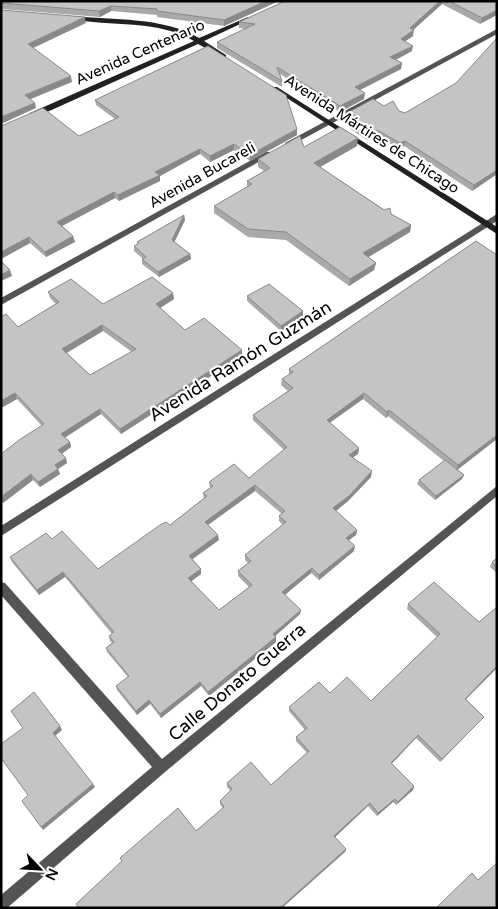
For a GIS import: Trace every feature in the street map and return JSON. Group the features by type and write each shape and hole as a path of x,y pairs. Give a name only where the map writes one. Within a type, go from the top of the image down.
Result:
{"street":[{"path":"59,17 165,26 199,40 231,61"},
{"name":"Avenida Centenario","path":"28,117 254,17"},
{"path":"285,145 497,31"},
{"name":"Avenida Mártires de Chicago","path":"272,86 497,231"},
{"name":"Avenida Bucareli","path":"1,302 276,150"},
{"name":"Avenida Ramón Guzmán","path":"1,532 497,217"},
{"name":"Calle Donato Guerra","path":"1,904 161,768 497,490"},
{"path":"1,587 161,768"}],"building":[{"path":"1,1 266,1 224,20 157,11 157,9 111,6 99,11 1,3"},
{"path":"285,1 440,1 410,28 414,30 401,39 413,46 390,57 402,63 355,87 365,93 340,106 277,67 282,81 217,42 255,24 239,22"},
{"path":"449,1 497,1 497,10 482,18"},
{"path":"1,10 85,17 28,44 71,76 25,95 35,103 1,117"},
{"path":"497,38 497,170 474,185 405,141 400,143 377,130 368,135 351,124 360,119 349,112 373,99 384,106 393,101 399,111 405,113 456,83"},
{"path":"208,46 286,95 297,129 250,155 234,144 210,156 200,149 155,172 160,175 118,195 114,192 57,222 73,236 45,252 29,237 1,252 1,126 43,108 79,136 119,117 95,100"},
{"path":"340,127 358,138 314,163 384,210 390,208 391,214 411,225 363,253 376,263 350,279 286,232 248,229 214,206 252,184 247,181 270,168 258,159 300,136 304,147"},
{"path":"184,215 172,240 190,254 158,272 142,259 146,257 134,246 139,243 137,242"},
{"path":"476,241 497,255 497,435 458,465 389,410 387,412 364,393 327,420 359,448 349,455 372,471 349,496 333,508 357,530 346,538 355,546 319,575 312,568 282,592 301,610 273,634 276,637 208,692 200,682 160,714 149,700 136,711 116,686 129,676 106,648 114,642 109,636 114,632 63,572 37,590 10,557 46,533 52,539 62,531 98,569 160,525 166,522 170,525 207,496 203,493 213,486 209,482 234,464 249,478 287,447 253,415 293,388 282,379 293,372 289,369","holes":["255,485 285,511 279,516 286,522 245,555 251,561 238,571 252,585 219,610 188,578 201,569 189,556 218,535 205,522"]},
{"path":"1,261 10,270 1,275"},
{"path":"152,277 173,293 156,304 185,330 204,318 242,350 120,429 100,409 61,434 70,442 58,450 66,458 55,465 58,469 38,482 31,474 1,497 1,454 44,424 15,393 1,401 1,317 6,314 18,327 59,302 48,292 71,279 103,304","holes":["102,325 136,349 90,375 62,349"]},
{"path":"269,284 303,311 281,326 247,296"},
{"path":"445,460 464,475 436,496 419,480"},
{"path":"497,558 497,567 492,562"},
{"path":"434,582 479,622 497,607 497,666 465,699 484,717 442,759 418,735 391,763 414,786 398,802 395,799 378,813 370,803 334,836 346,849 280,908 79,908 76,904 122,861 120,858 178,808 196,831 224,807 220,801 232,789 227,783 251,762 271,785 309,751 296,737 307,728 289,707 319,682 330,693 347,677 371,701 440,634 408,604"},
{"path":"34,692 60,726 53,733 93,784 41,827 22,801 28,795 1,758 1,744 23,728 11,711"},
{"path":"497,863 497,908 436,908 472,873 478,880"}]}
